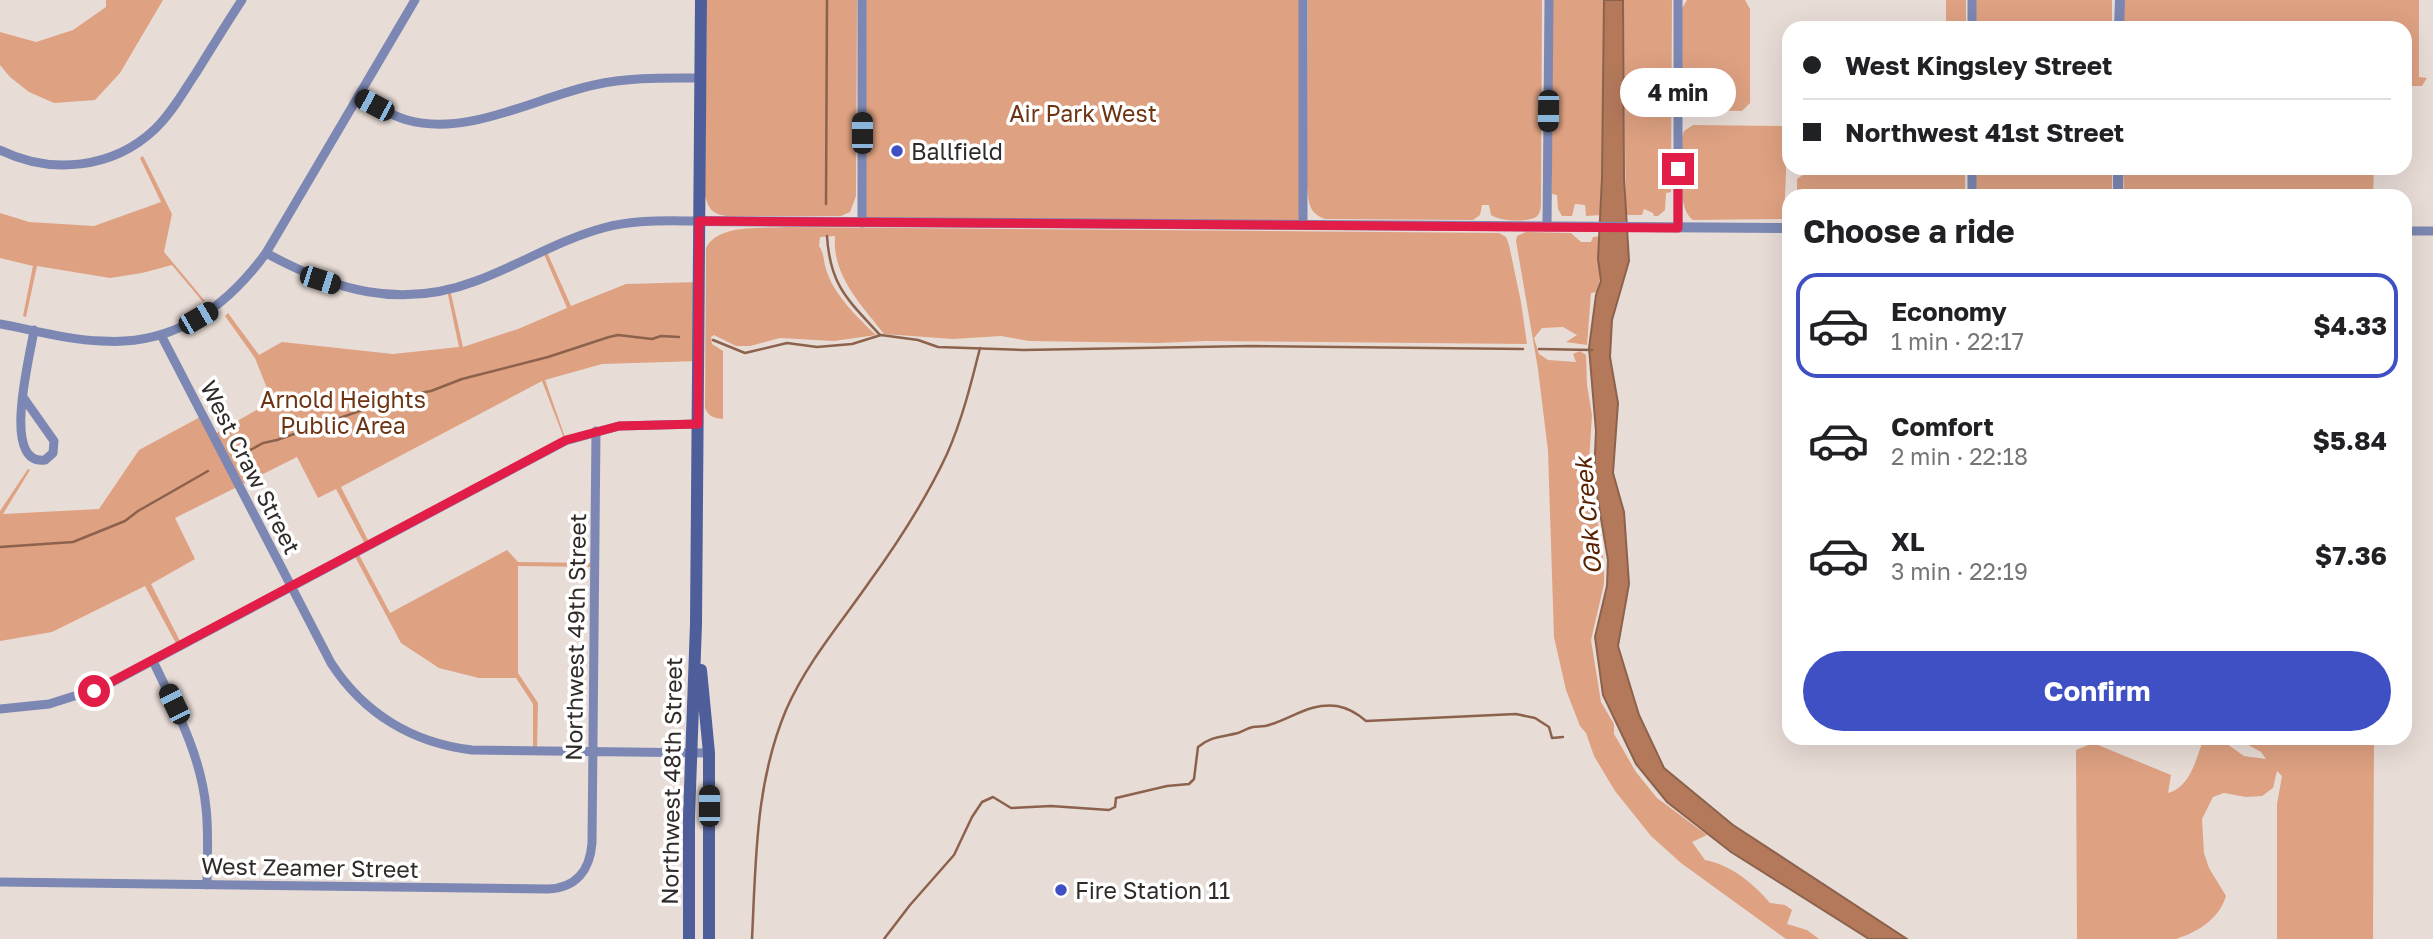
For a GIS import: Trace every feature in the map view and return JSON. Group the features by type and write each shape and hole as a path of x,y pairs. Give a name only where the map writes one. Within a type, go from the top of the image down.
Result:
{"main road":[{"name":"Northwest 48th Street","path":"689,939 691,753 696,624 701,0"},
{"name":"Northwest 48th Street","path":"696,624 709,753 709,939"}],"street":[{"path":"0,150 37,163 63,166 96,162 134,146 154,131 171,111 242,0"},
{"path":"0,324 99,341 122,341 161,335 190,323 221,304 244,282 267,253 415,0"},
{"path":"862,0 862,223"},
{"path":"1303,0 1303,225"},
{"path":"1547,227 1549,0"},
{"path":"1678,0 1678,228"},
{"path":"1972,0 1972,21"},
{"path":"2119,21 2120,0"},
{"path":"358,97 407,120 446,125 470,121 594,85 640,78 700,78"},
{"path":"267,253 310,276 340,286 363,292 408,295 450,289 475,282 581,235 631,222 1782,228"},
{"path":"2412,231 2433,231"},
{"path":"23,397 54,442 53,453 45,460 34,459 23,445 19,426 23,397 34,330"},
{"name":"West Craw Street","path":"161,335 338,673 365,704 397,727 433,743 463,749 709,753"},
{"path":"0,709 37,707 84,695 153,661 566,440 596,431 643,424 698,424"},
{"name":"Northwest 49th Street","path":"592,843 596,431"},
{"path":"153,661 184,726 201,775 207,822 207,885"},
{"name":"West Zeamer Street","path":"0,882 553,889 566,886 582,874 590,859 592,843"}],"green space":[{"path":"106,0 163,0 120,73 95,100 54,103 29,92 0,65 0,32 36,42 73,30 106,7"},
{"path":"707,0 857,0 856,196 850,212 841,216 726,216 717,214 709,207 705,195"},
{"name":"Air Park West","path":"862,0 1303,0 1303,225 862,223"},
{"path":"1308,0 1542,0 1541,203 1538,215 1526,220 1500,219 1491,215 1489,205 1482,205 1480,215 1473,220 1325,219 1315,214 1310,206 1307,186"},
{"path":"1552,0 1604,0 1601,215 1586,216 1585,205 1575,204 1572,216 1562,216 1558,209 1557,195 1552,194"},
{"path":"1623,0 1672,0 1671,192 1666,193 1665,210 1658,216 1644,209 1642,215 1626,215"},
{"path":"1687,0 1745,0 1750,9 1750,103 1742,111 1695,110 1686,107 1681,99 1681,10"},
{"path":"1946,0 1966,0 1966,21 1946,21"},
{"path":"1976,0 2112,0 2112,21 1976,21"},
{"path":"2124,0 2419,0 2419,77 2427,78 2422,86 2412,86 2412,21 2123,21"},
{"path":"1693,125 1782,126 1782,175 1786,175 1785,189 1782,189 1782,219 1693,220 1684,205 1682,195 1681,140 1684,131"},
{"path":"143,156 172,214 164,252 205,301 203,302 172,265 110,278 37,266 26,317 23,316 33,266 0,258 0,213 29,222 94,226 161,202 140,158"},
{"path":"1803,175 1965,175 1965,189 1797,189 1797,179"},
{"path":"1976,175 2112,175 2112,189 1976,189"},
{"path":"2123,175 2374,175 2373,189 2124,189"},
{"path":"787,227 1499,233 1506,237 1509,245 1527,344 1029,341 1001,336 953,339 884,334 843,277 835,250 835,236 820,237 819,246 835,290 876,335 834,341 780,338 750,346 736,346 714,335 711,337 712,344 723,351 723,419 714,417 705,408 706,248 720,234 731,231"},
{"path":"1526,232 1571,233 1581,242 1591,242 1593,237 1600,236 1600,279 1597,292 1591,293 1587,345 1566,342 1577,335 1563,327 1542,328 1534,338 1539,354 1548,360 1576,362 1573,354 1580,351 1586,355 1592,415 1589,461 1604,566 1604,584 1591,640 1601,702 1614,724 1614,734 1636,772 1657,798 1707,835 1692,842 1705,860 1724,866 1741,876 1770,903 1785,905 1792,910 1787,924 1807,930 1819,939 1786,939 1681,863 1651,836 1615,791 1580,726 1566,690 1554,637 1548,451 1538,369 1516,241 1517,236"},
{"name":"Arnold Heights Public Area","path":"546,250 571,306 626,284 699,282 698,361 602,364 545,380 565,441 542,381 341,487 370,544 366,546 336,489 318,498 297,457 175,518 195,559 151,584 182,645 178,647 145,586 52,632 0,641 0,511 28,469 30,470 3,514 99,509 139,450 202,416 213,435 272,401 255,358 225,316 228,313 259,355 282,342 393,354 459,347 447,290 450,289 463,347 518,329 567,308 543,252"},
{"path":"507,550 518,562 595,563 595,567 518,566 518,673 538,703 537,751 533,751 533,704 516,678 479,678 439,668 401,643 353,553 357,551 390,613"},
{"path":"2088,745 2098,745 2171,775 2168,793 2182,785 2201,745 2228,745 2244,756 2266,759 2261,752 2249,745 2374,745 2373,939 2277,939 2277,804 2282,776 2277,771 2273,788 2262,796 2246,797 2224,793 2213,797 2202,819 2204,853 2209,868 2226,896 2207,924 2176,939 2077,939 2076,750"}],"shaded area":[{"name":"Oak Creek","path":"1604,0 1623,0 1624,178 1629,261 1612,320 1610,357 1618,403 1613,473 1624,512 1629,584 1618,646 1639,715 1664,768 1733,825 1907,939 1869,939 1731,852 1667,802 1636,764 1603,695 1595,637 1607,586 1608,560 1594,477 1596,431 1589,348 1596,295 1601,281 1598,259 1602,178"}],"waterway":[{"path":"826,204 827,0"},
{"path":"827,236 832,268 837,280 850,301 880,335"},
{"path":"713,340 745,353 787,343 817,347 852,344 881,335 918,340 938,347 1023,350 1251,346 1523,349"},
{"path":"245,453 263,443 368,408 383,400 431,391 462,379 548,357 609,337 679,337"},
{"path":"752,939 756,851 763,794 768,766 786,710 814,659 891,551 930,487 957,428 980,348"},
{"path":"1539,349 1592,350"},
{"path":"0,547 73,542 125,521 208,471"},
{"path":"884,939 954,855 982,802 993,797 1011,808 1051,806 1109,810 1115,807 1116,798 1167,786 1189,784 1194,779 1198,747 1207,741 1251,727 1267,726 1302,711 1328,705 1353,712 1366,721 1516,714 1535,718 1549,727 1552,738 1563,737"}],"place":[{"name":"Ballfield","path":"897,151"},
{"name":"Fire Station 11","path":"1061,890"}],"route":[{"path":"94,691 566,440 619,426 698,424 699,221 1678,228 1678,169"}]}
